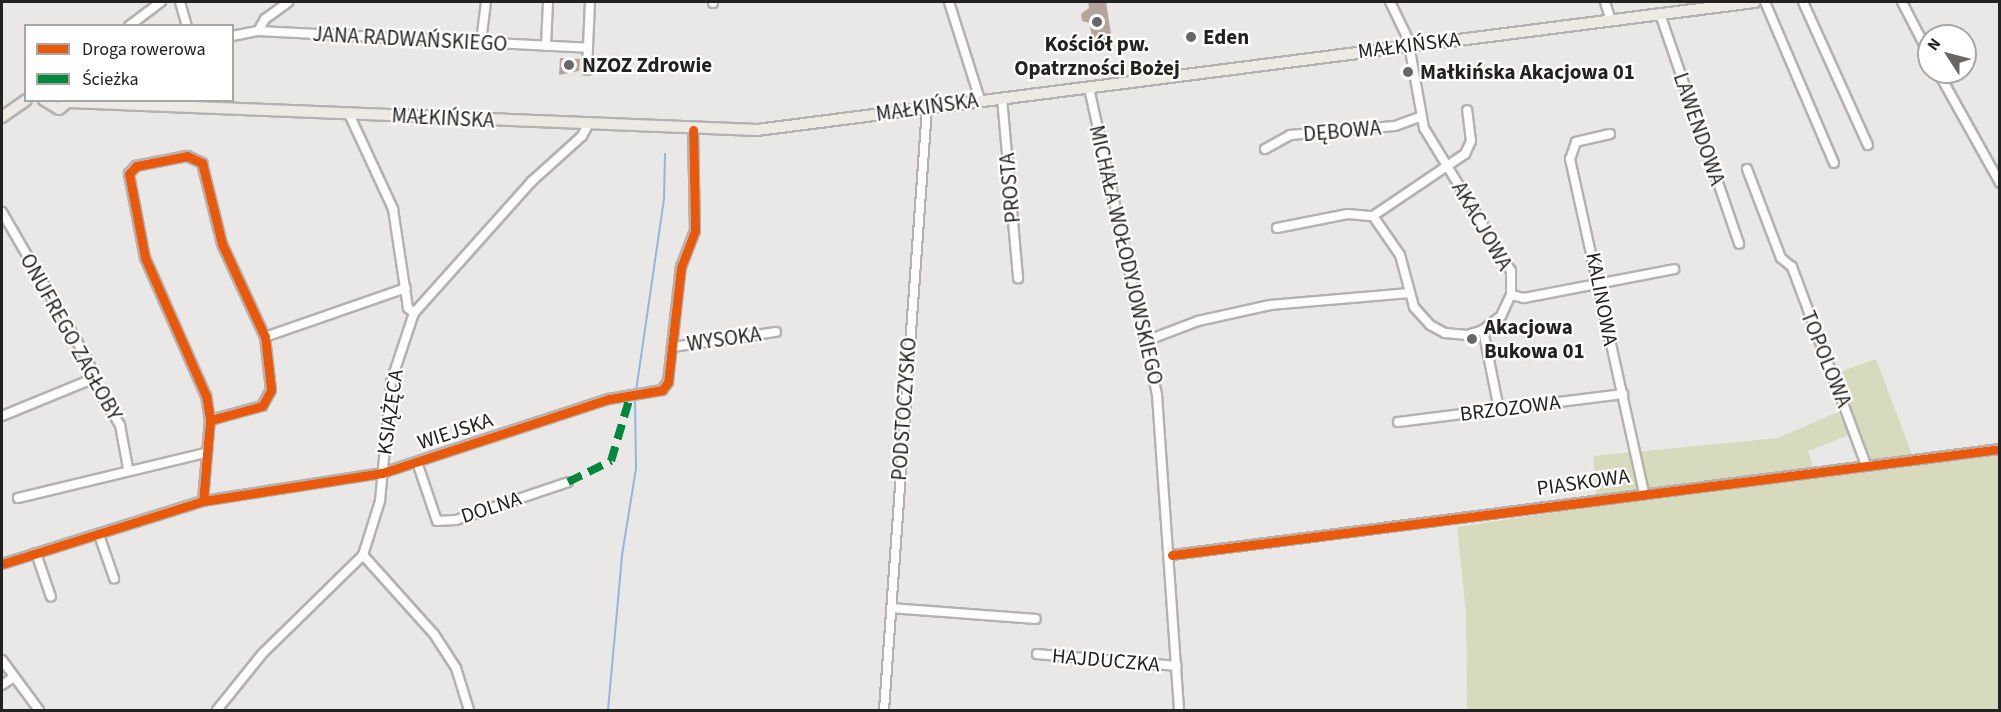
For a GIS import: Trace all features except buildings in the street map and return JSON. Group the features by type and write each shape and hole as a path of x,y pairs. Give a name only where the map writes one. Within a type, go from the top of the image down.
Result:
{"main road":[{"name":"MAŁKIŃSKA","path":"132,102 209,104 350,114 693,130 758,130 1755,2"},
{"name":"MAŁKIŃSKA","path":"45,102 53,108 67,102"},
{"path":"2,117 22,103"}],"street":[{"path":"132,24 160,2"},
{"path":"180,2 186,24"},
{"path":"258,31 265,19 288,2"},
{"path":"481,42 486,2"},
{"path":"546,45 548,2"},
{"path":"586,70 590,2"},
{"path":"949,2 980,100"},
{"name":"AKACJOWA","path":"1390,2 1409,45 1420,117 1509,266 1511,295 1501,316 1484,330"},
{"path":"1605,2 1611,20"},
{"path":"1765,2 1834,163"},
{"path":"1803,2 1868,145"},
{"path":"1902,2 1917,31"},
{"name":"LAWENDOWA","path":"1660,14 1739,244"},
{"name":"JANA RADWAŃSKIEGO","path":"234,36 258,31 588,48"},
{"path":"1945,84 2000,183"},
{"name":"MICHAŁA WOŁODYJOWSKIEGO","path":"1089,88 1148,340 1172,555 1179,711"},
{"name":"PROSTA","path":"1002,98 1018,278"},
{"name":"PODSTOCZYSKO","path":"884,711 927,108"},
{"path":"1277,228 1348,214 1373,216 1448,167 1471,144 1467,110"},
{"path":"350,114 393,209 408,308 414,313"},
{"name":"DĘBOWA","path":"1265,149 1290,135 1395,126 1420,117"},
{"name":"KSIĄŻĘCA","path":"217,711 262,654 363,555 380,501 391,382 414,313 531,182 582,136 588,125"},
{"name":"WIEJSKA","path":"2,564 203,501 382,473 609,399 662,390 673,346 681,267 695,231 693,130"},
{"name":"KALINOWA","path":"1610,134 1583,140 1570,150 1644,492"},
{"path":"203,501 205,453 210,420 206,396 145,258 129,174 136,166 187,156 199,158 222,244 265,337 269,400 210,420"},
{"name":"TOPOLOWA","path":"1748,169 1781,258 1792,267 1866,465"},
{"name":"ONUFREGO ZAGŁOBY","path":"2,212 89,362 93,379 120,425 128,468"},
{"path":"1373,216 1400,255 1409,293 1420,315 1439,330 1462,335 1484,330 1499,409"},
{"path":"1511,295 1524,298 1674,269"},
{"path":"265,337 406,288"},
{"path":"1148,340 1198,321 1263,307 1409,293"},
{"name":"WYSOKA","path":"673,346 776,332"},
{"path":"2,416 93,379"},
{"name":"BRZOZOWA","path":"1398,422 1623,394"},
{"name":"PIASKOWA","path":"1172,555 1644,492 2000,449"},
{"path":"18,498 128,468 205,453"},
{"name":"DOLNA","path":"417,462 437,521 456,519 568,482"},
{"path":"99,535 114,578"},
{"path":"36,553 51,597"},
{"path":"363,555 434,634 456,668 469,711"},
{"path":"891,608 1036,620"},
{"name":"HAJDUCZKA","path":"1037,654 1176,666"},
{"path":"2,660 39,711"},
{"path":"2,685 14,677"}],"green space":[{"path":"1876,359 1916,465 1999,454 1999,710 1467,710 1466,613 1457,527 1597,506 1593,456 1778,438 1838,412 1849,435 1808,451 1814,469 1869,463 1837,373"}],"waterway":[{"path":"636,391 664,198 665,154"},
{"path":"608,710 622,555 636,469 635,401"}],"marked path":[{"path":"568,482 611,461 630,397"}],"cycle path":[{"path":"2,564 203,501 382,473 609,399 662,390 668,382 681,267 695,231 693,130"},
{"path":"203,501 210,420 206,396 145,258 129,174 136,166 187,156 202,163 222,244 265,337 271,390 262,406 210,420"},
{"path":"1172,555 2000,449"}],"place":[{"name":"Kościół pw. Opatrzności Bożej","path":"1097,22"},
{"name":"Eden","path":"1191,37"},
{"name":"NZOZ Zdrowie","path":"569,65"},
{"name":"Małkińska Akacjowa 01","path":"1408,72"},
{"name":"Akacjowa Bukowa 01","path":"1472,339"}]}
